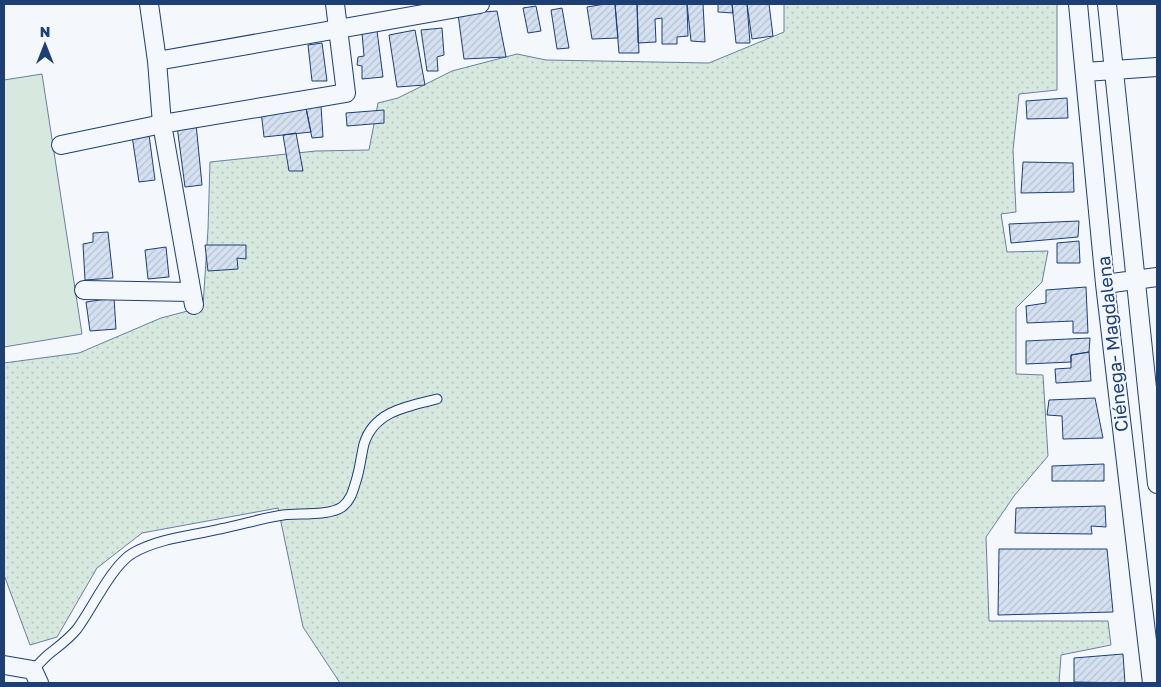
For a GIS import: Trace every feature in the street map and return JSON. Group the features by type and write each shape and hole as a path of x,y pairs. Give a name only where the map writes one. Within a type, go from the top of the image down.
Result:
{"street":[{"path":"84,290 193,298 162,124 157,62 149,4"},
{"path":"61,145 162,124 346,93 335,4"},
{"path":"157,62 480,4"},
{"name":"Ciénega- Magdalena","path":"1078,4 1105,284 1152,683"},
{"path":"1107,4 1157,484"},
{"path":"1084,72 1157,66"},
{"path":"1105,284 1157,278"},
{"path":"4,665 36,677"}],"lane":[{"path":"36,677 49,654 78,628 106,584 131,554 146,546 172,539 264,519 283,515 337,510 351,496 359,472 365,442 376,423 395,410 437,399"}],"shaded area":[{"path":"784,4 1057,4 1057,90 1019,94 1013,150 1016,212 1001,214 1007,252 1048,251 1042,282 1016,308 1016,374 1043,375 1048,456 1014,496 986,537 989,621 1108,621 1111,645 1061,655 1059,683 340,683 303,627 278,508 142,533 97,568 57,637 30,645 4,575 4,363 79,353 161,318 203,307 210,162 316,151 369,150 378,103 398,98 452,71 517,54 546,60 709,63 784,32"},
{"path":"42,74 82,334 4,347 4,80"}],"building":[{"path":"615,4 618,38 592,39 587,7"},
{"path":"615,4 637,4 639,53 619,53"},
{"path":"637,4 687,4 688,36 677,37 677,44 662,44 662,18 655,19 656,42 638,43"},
{"path":"687,4 703,4 705,42 691,41"},
{"path":"718,4 732,4 733,13 718,12"},
{"path":"732,4 747,4 750,43 736,43"},
{"path":"747,4 769,4 773,36 752,39"},
{"path":"536,6 541,31 528,33 523,8"},
{"path":"562,8 569,48 557,49 551,10"},
{"path":"497,11 506,57 464,59 458,14"},
{"path":"442,28 444,55 437,57 438,71 427,71 421,30"},
{"path":"415,30 425,85 397,87 389,35"},
{"path":"377,31 383,77 362,79 362,66 357,65 358,57 364,56 362,33"},
{"path":"322,43 327,81 312,81 308,45"},
{"path":"1067,98 1068,118 1027,119 1026,101"},
{"path":"321,106 323,137 312,138 306,108"},
{"path":"306,108 311,132 264,137 261,111"},
{"path":"384,110 384,123 347,126 346,113"},
{"path":"196,124 202,185 185,187 177,126"},
{"path":"296,133 303,171 289,171 283,135"},
{"path":"149,135 155,180 139,182 132,136"},
{"path":"1023,162 1073,163 1074,192 1021,193"},
{"path":"1079,221 1078,237 1011,243 1009,224"},
{"path":"108,232 113,278 85,280 83,244 93,242 93,233"},
{"path":"1079,241 1080,263 1057,263 1057,243"},
{"path":"205,245 246,245 246,259 237,258 238,269 208,271"},
{"path":"166,247 169,277 148,279 145,250"},
{"path":"1086,287 1088,333 1073,333 1073,321 1027,323 1026,306 1046,303 1046,290"},
{"path":"114,298 116,329 90,331 86,302"},
{"path":"1090,338 1089,352 1071,355 1071,362 1026,364 1026,341"},
{"path":"1089,352 1091,381 1056,383 1055,369 1071,368 1071,355"},
{"path":"1095,398 1103,438 1063,439 1062,416 1047,415 1049,400"},
{"path":"1104,464 1104,481 1052,481 1052,466"},
{"path":"1105,506 1106,527 1091,526 1092,534 1015,533 1016,508"},
{"path":"999,549 1107,549 1113,612 998,615"},
{"path":"1123,654 1125,683 1074,682 1074,658"}]}
